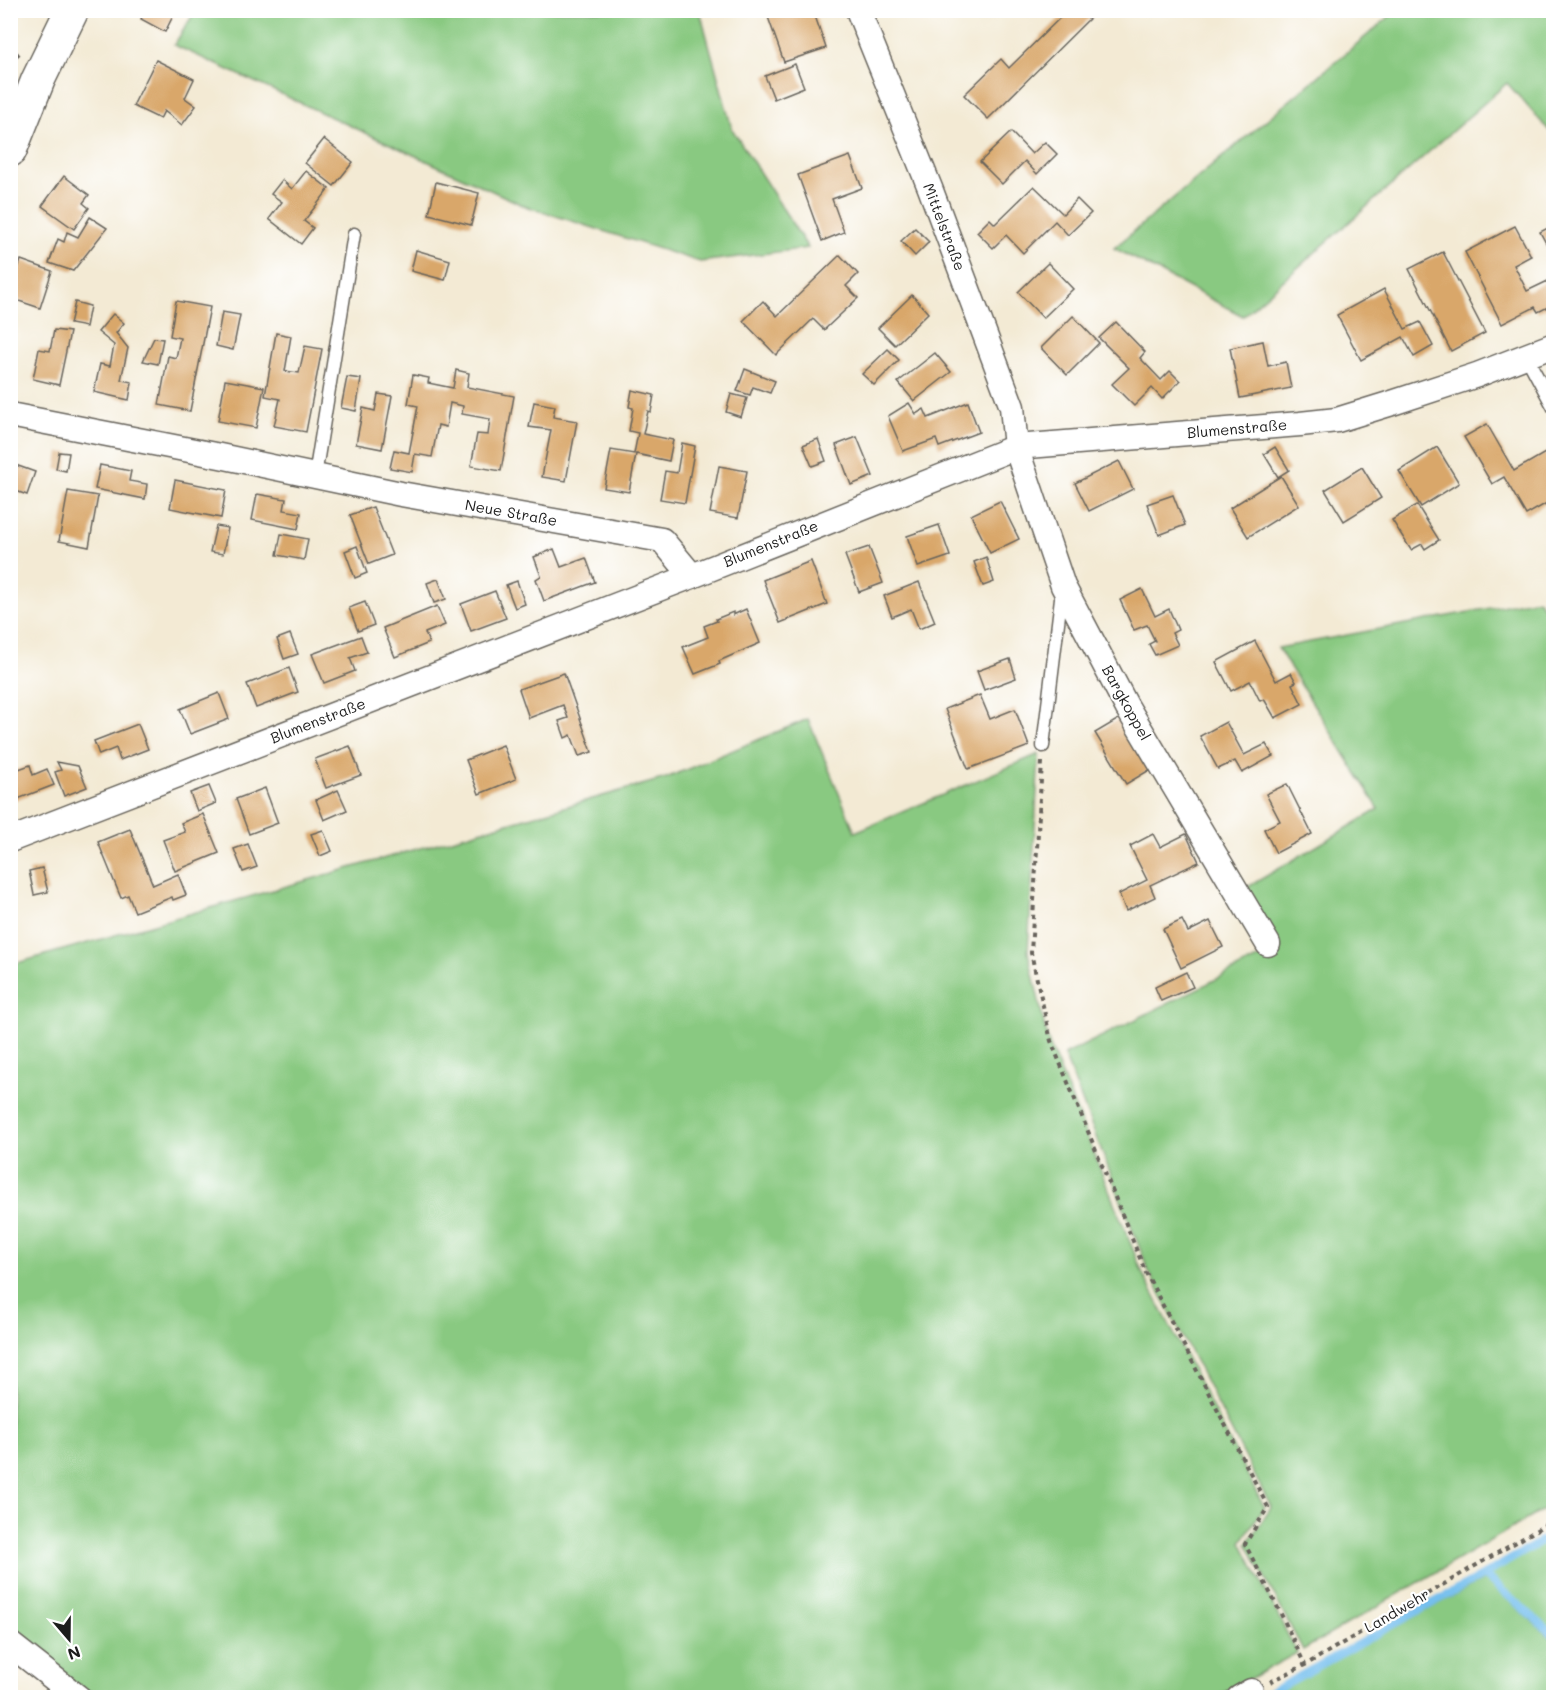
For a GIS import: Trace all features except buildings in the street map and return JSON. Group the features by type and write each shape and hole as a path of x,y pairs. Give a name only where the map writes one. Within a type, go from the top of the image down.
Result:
{"street":[{"path":"10,150 38,80 72,10"},
{"name":"Mittelstraße","path":"858,10 930,188 1008,396 1012,408 1016,447"},
{"name":"Blumenstraße","path":"10,840 692,576 1016,447 1337,420 1477,375 1554,345"},
{"name":"Neue Straße","path":"10,415 400,494 662,540 692,576"},
{"name":"Bargkoppel","path":"1016,447 1063,586 1127,707 1268,944"},
{"path":"10,1644 79,1698"}],"lane":[{"path":"315,476 354,234"},
{"path":"1526,356 1554,408"},
{"path":"1042,746 1063,586"}],"path":[{"path":"1042,746 1031,953 1051,1041 1146,1273 1268,1507 1245,1544 1305,1665"},
{"name":"Landwehr","path":"1245,1694 1305,1665 1554,1520"}],"green space":[{"path":"196,10 700,11 732,129 808,248 700,262 525,206 174,45"},
{"path":"1396,11 1553,11 1553,135 1507,83 1243,316 1114,248"},
{"path":"1538,599 1554,623 1553,1504 1303,1650 1247,1544 1271,1507 1149,1272 1064,1055 1267,954 1241,891 1379,809 1278,648"},
{"path":"808,719 855,832 1039,754 1028,952 1048,1041 1143,1274 1264,1507 1241,1542 1297,1653 1214,1698 89,1697 11,1636 10,965 666,778"},
{"path":"1553,1537 1553,1634 1487,1576"},
{"path":"1484,1579 1553,1639 1553,1697 1266,1697"}],"waterway":[{"path":"1260,1698 1554,1534"},
{"path":"1484,1575 1554,1635"}]}
